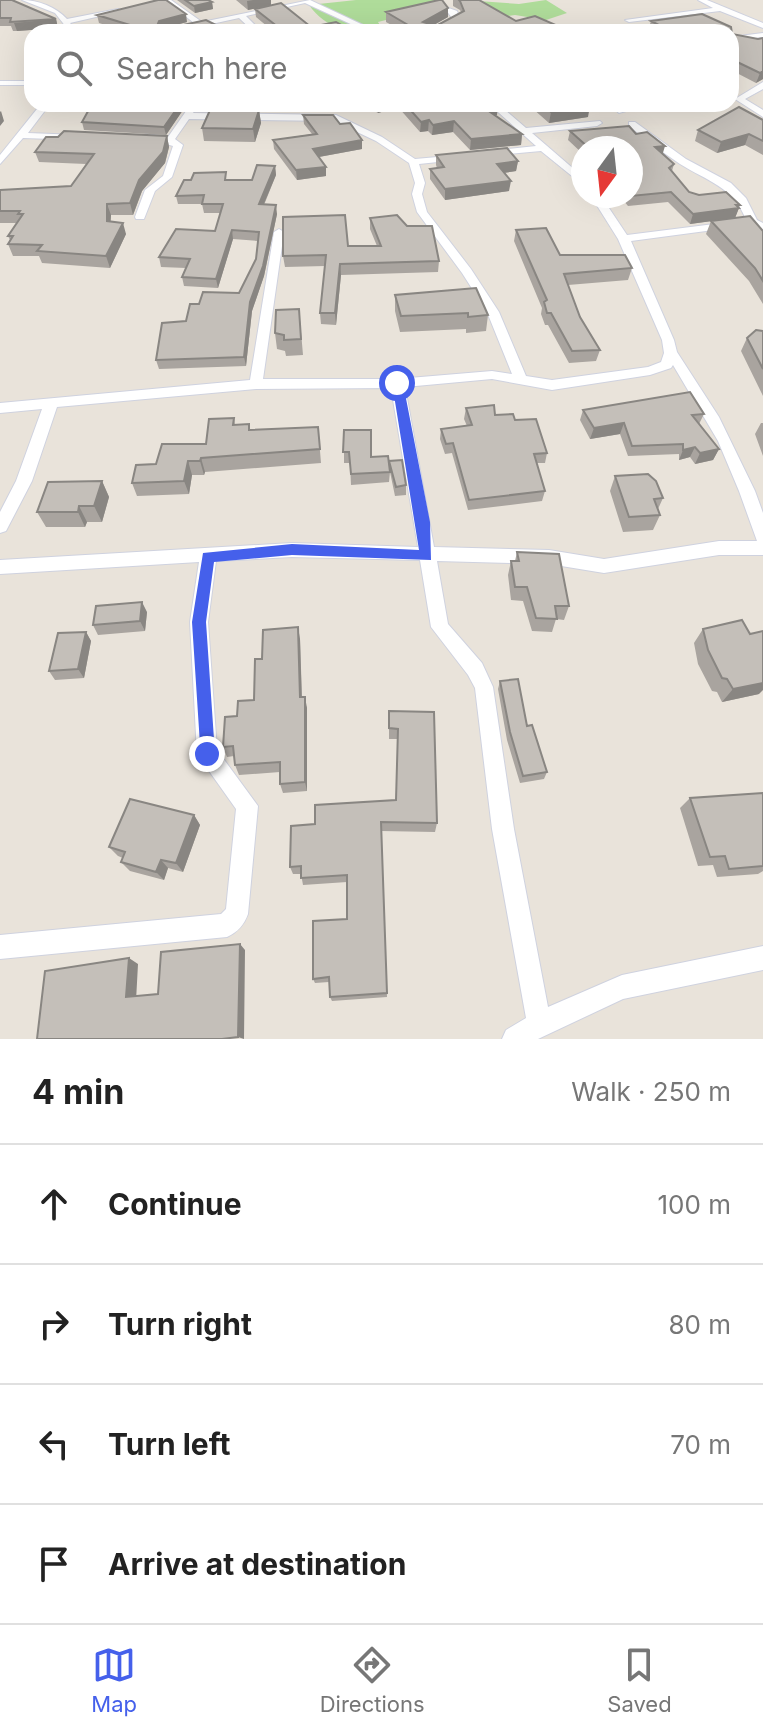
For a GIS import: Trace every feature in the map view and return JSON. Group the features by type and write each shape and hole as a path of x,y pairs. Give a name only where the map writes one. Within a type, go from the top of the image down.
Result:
{"street":[{"path":"25,0 36,0 57,12 65,22 122,10"},
{"path":"153,4 169,0 200,24 304,0 356,24"},
{"path":"701,0 763,26"},
{"path":"445,7 454,13 456,19 446,24"},
{"path":"629,20 718,9"},
{"path":"240,15 250,24"},
{"path":"739,38 763,35"},
{"path":"0,83 24,83"},
{"path":"763,85 739,99 763,114"},
{"path":"0,161 40,112"},
{"path":"170,140 188,112"},
{"path":"336,118 339,112"},
{"path":"502,112 571,172"},
{"path":"185,116 336,118 379,139 413,162 420,183 417,194 422,212 501,320 521,381"},
{"path":"524,131 597,123"},
{"path":"632,124 685,162 725,181 755,221"},
{"path":"21,135 85,138"},
{"path":"137,137 170,140 178,145 167,177 150,190 140,217"},
{"path":"413,162 542,148"},
{"path":"604,208 624,239 671,353 694,383 756,513 763,538"},
{"path":"624,239 755,221 763,212"},
{"path":"256,384 279,232"},
{"path":"0,408 256,384 397,383 492,375 552,385 650,371 666,365 671,353"},
{"path":"397,383 424,522 440,627 475,669 484,687 503,829 539,1024"},
{"path":"0,527 24,481 51,404"},
{"path":"0,567 35,562 208,557 292,550 549,557 604,566 719,548 763,548"},
{"path":"0,947 227,925 237,914 247,806 207,754 199,622 208,557"},
{"path":"515,1039 539,1024 622,987 763,958"}],"green space":[{"path":"356,0 435,0 437,7 379,24 331,24 309,5"},
{"path":"464,0 519,4 546,0 567,13 546,20 515,15 495,18"}],"building":[{"path":"0,0 12,0 56,19 10,22 11,18 0,18"},
{"path":"158,0 166,0 186,14 159,21 158,24 127,24 97,15"},
{"path":"185,0 208,0 212,2 194,6"},
{"path":"439,0 448,8 423,22 430,24 406,24 386,12"},
{"path":"459,0 479,0 516,21 535,16 553,24 440,24 464,11"},
{"path":"281,3 307,24 274,24 255,9"},
{"path":"702,14 724,24 657,24 651,21"},
{"path":"206,20 214,24 188,24"},
{"path":"739,35 763,38 763,71 760,73 739,63"},
{"path":"739,107 763,120 763,141 749,134 721,142 698,130 730,112 739,112"},
{"path":"88,112 174,112 164,127 82,122"},
{"path":"209,112 258,112 253,129 202,128"},
{"path":"412,112 490,112 522,134 471,139 454,121 433,125 429,120 421,122"},
{"path":"303,115 333,115 340,124 350,123 362,140 313,149 326,167 296,170 273,140 317,134"},
{"path":"629,126 636,134 647,132 665,146 655,147 674,164 669,168 689,192 699,195 726,192 740,205 736,205 739,208 693,214 671,192 643,195 643,136 576,136 570,131"},
{"path":"64,131 167,136 163,152 139,180 130,203 107,204 107,221 123,223 106,256 37,251 42,245 8,244 13,236 8,236 23,214 18,214 20,211 0,211 0,190 71,186 94,154 35,152 46,137 58,137"},
{"path":"507,148 518,161 497,164 511,181 445,189 430,169 444,167 436,155"},
{"path":"257,165 275,166 259,204 276,205 263,266 250,302 244,357 156,360 162,323 186,321 190,304 199,304 203,292 239,293 256,259 259,232 232,230 216,279 182,277 190,259 159,257 176,229 215,231 223,204 202,204 204,195 176,196 184,180 191,180 194,173 226,172 225,180 252,180"},
{"path":"345,215 348,246 381,246 370,218 397,215 407,226 432,226 439,261 340,264 335,313 320,313 326,255 283,256 283,217"},
{"path":"750,216 763,231 763,281 755,268 711,221"},
{"path":"546,228 560,255 625,255 632,268 564,274 580,317 600,350 572,351 551,313 547,313 544,302 547,300 516,230"},
{"path":"476,288 488,315 401,316 395,295"},
{"path":"299,309 301,339 284,340 284,335 275,333 276,310"},
{"path":"756,330 763,331 763,369 747,338"},
{"path":"690,392 704,414 692,415 719,449 700,453 695,447 683,450 683,444 632,446 624,423 594,428 583,410"},
{"path":"494,405 495,415 513,414 515,420 536,419 547,453 534,454 545,491 469,500 453,443 446,444 441,429 472,425 466,408"},
{"path":"234,418 233,425 249,424 249,430 318,427 320,449 201,458 200,461 188,461 184,481 132,483 136,465 156,464 162,444 206,444 209,419"},
{"path":"344,430 371,430 371,457 388,456 390,472 351,474 349,452 343,452"},
{"path":"402,460 406,485 396,487 389,461"},
{"path":"648,474 656,481 663,498 654,499 660,515 629,517 615,476"},
{"path":"102,481 94,506 79,506 78,512 37,512 48,482"},
{"path":"517,552 559,554 569,606 555,606 557,619 536,618 527,587 515,587 511,561 519,561"},
{"path":"142,602 140,621 93,625 96,606"},
{"path":"742,620 750,634 763,631 763,683 733,689 727,679 722,678 708,650 703,629"},
{"path":"298,627 300,697 305,697 305,782 280,784 280,762 235,765 233,746 223,747 225,717 237,716 238,701 254,700 255,659 262,659 263,630"},
{"path":"86,632 78,669 49,671 58,633"},
{"path":"518,679 527,726 532,725 547,772 523,776 500,681"},
{"path":"389,711 434,712 437,823 381,822 387,993 330,997 329,977 313,979 313,921 347,919 347,875 301,878 301,866 290,867 291,826 315,824 315,805 396,800 398,729 389,728"},
{"path":"763,793 763,866 729,869 725,856 710,857 690,798"},
{"path":"130,799 194,815 176,863 161,860 156,872 121,862 125,852 109,847"},
{"path":"240,944 238,1037 37,1039 45,971 129,958 126,997 158,994 161,952"}],"route":[{"path":"207,754 199,622 208,557 292,550 427,556 424,522 397,383"}]}
